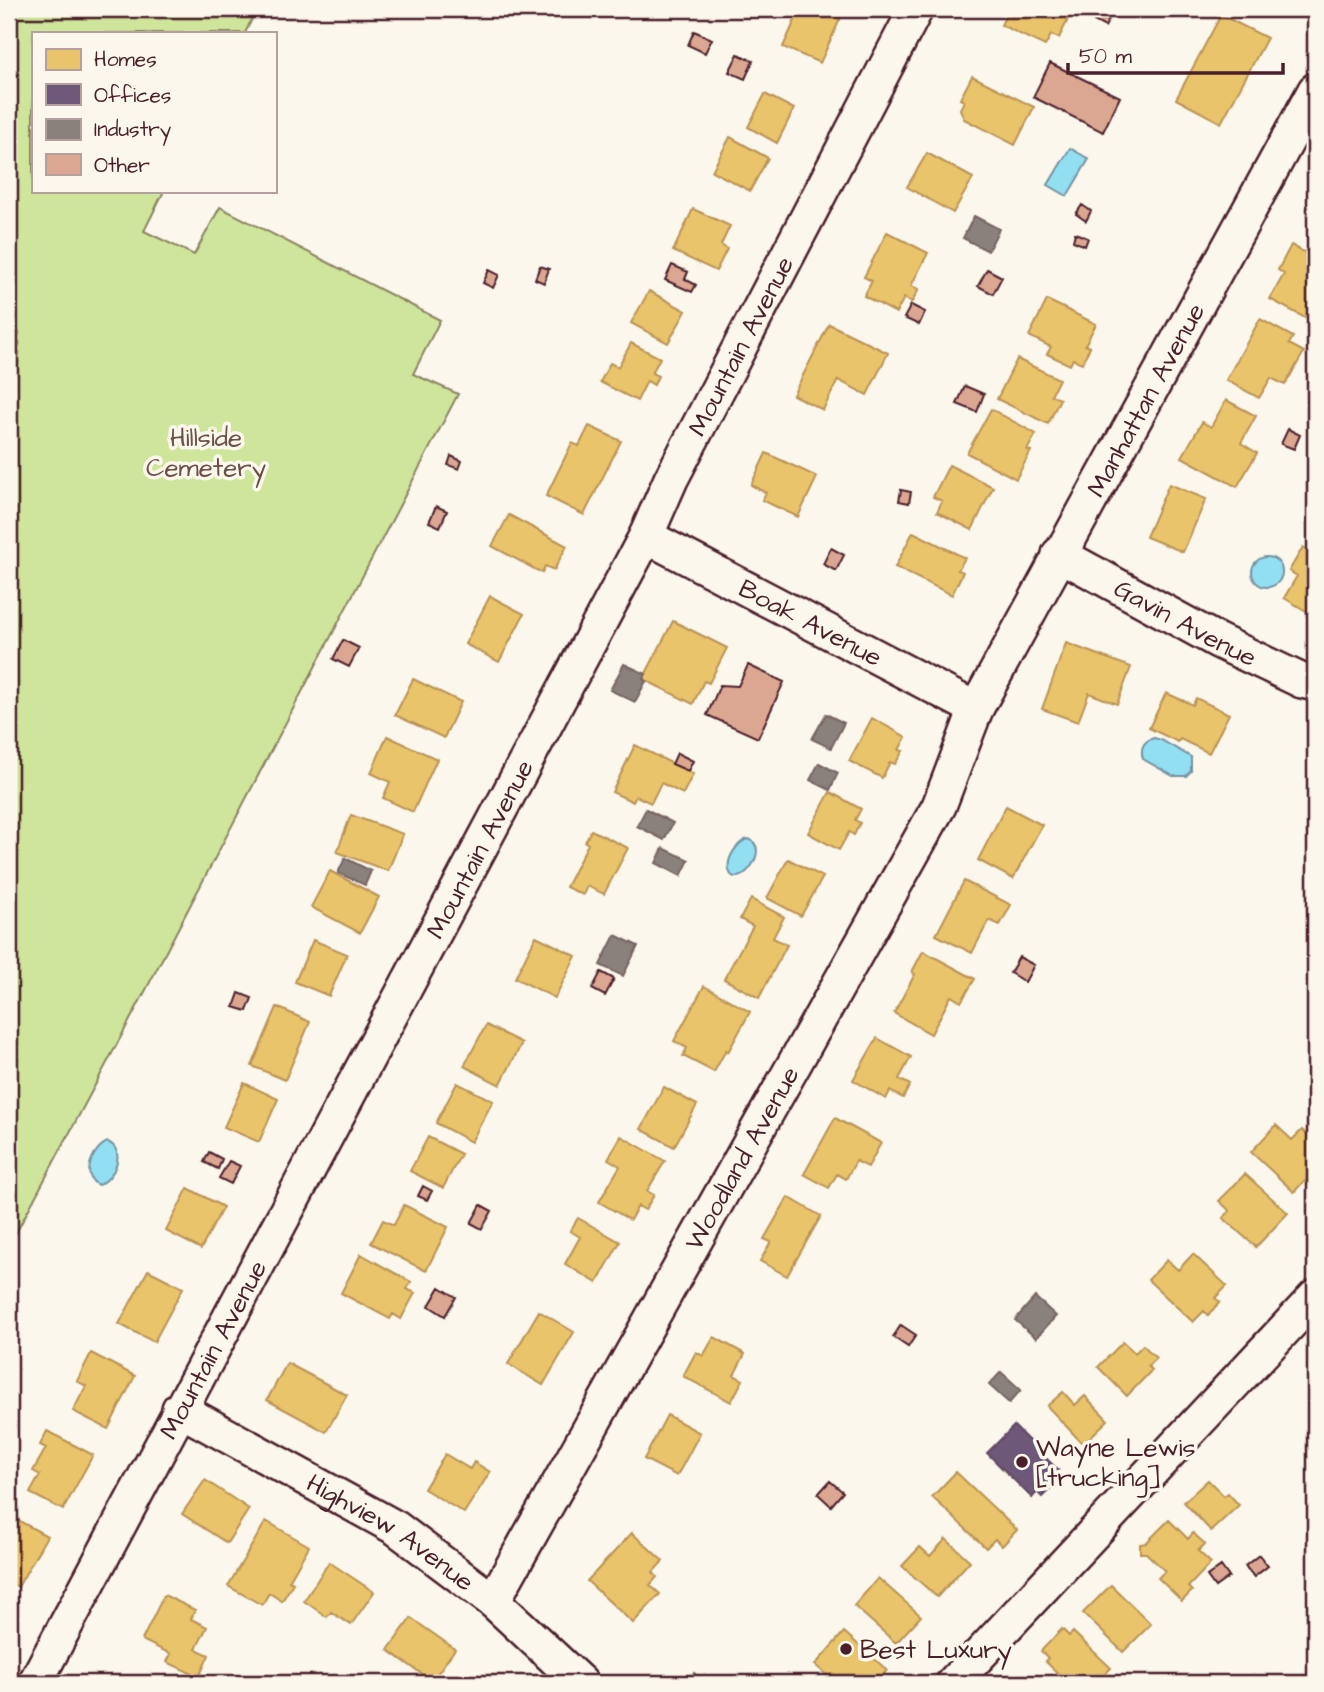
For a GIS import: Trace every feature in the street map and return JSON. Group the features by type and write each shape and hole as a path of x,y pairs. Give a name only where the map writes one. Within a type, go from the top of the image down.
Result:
{"street":[{"name":"Mountain Avenue","path":"35,1683 646,536 671,480 915,9"},
{"name":"Manhattan Avenue","path":"976,709 1315,90"},
{"name":"Boak Avenue","path":"646,536 976,709"},
{"name":"Gavin Avenue","path":"1059,554 1217,641 1302,681 1315,684"},
{"name":"Woodland Avenue","path":"493,1601 939,806 976,709"},
{"path":"953,1683 1315,1297"},
{"name":"Highview Avenue","path":"179,1409 396,1528 493,1601 581,1683"}],"path":[{"path":"9,302 15,318 18,342 16,370 9,392"}],"green space":[{"name":"Hillside Cemetery","path":"9,9 257,9 246,32 32,32 32,192 164,192 144,231 194,255 220,207 440,320 413,374 458,394 9,1246"}],"water":[{"path":"1070,148 1089,159 1067,196 1048,185"},
{"path":"1267,557 1278,561 1282,572 1278,583 1267,587 1256,583 1252,572 1256,561"},
{"path":"1154,738 1191,757 1191,771 1186,776 1173,776 1143,759 1143,746"},
{"path":"749,839 755,844 755,860 744,874 733,876 729,870 731,855 741,843"},
{"path":"108,1142 117,1152 116,1165 109,1177 98,1185 90,1176 89,1169 93,1156"}],"building: Homes":[{"path":"800,9 822,9 841,17 820,63 783,47"},
{"path":"1004,9 1073,9 1059,38 1051,35 1045,46 1001,25 1008,11"},
{"path":"1221,15 1267,38 1221,123 1176,99"},
{"path":"972,76 1034,107 1015,145 964,119 960,109 964,101 960,99"},
{"path":"765,94 794,109 777,143 748,127"},
{"path":"730,137 768,158 750,191 712,171"},
{"path":"927,153 973,178 953,213 907,187"},
{"path":"693,209 730,226 721,245 727,249 716,271 673,251"},
{"path":"887,232 928,253 911,286 919,289 912,302 904,298 896,313 864,296 872,281 864,277"},
{"path":"1291,245 1315,258 1315,299 1305,318 1270,299 1284,274 1278,270"},
{"path":"649,291 686,311 668,343 631,323"},
{"path":"1047,300 1096,324 1085,345 1090,347 1082,363 1073,359 1070,365 1047,354 1051,347 1029,336"},
{"path":"1260,319 1293,337 1289,344 1304,352 1285,385 1271,378 1259,398 1226,380"},
{"path":"829,324 888,353 867,395 838,380 823,410 793,395"},
{"path":"631,343 660,358 652,373 658,376 654,385 647,381 637,401 600,382 610,363 618,367"},
{"path":"1017,359 1059,379 1051,395 1060,399 1048,424 997,399"},
{"path":"1226,400 1256,416 1241,443 1257,453 1237,487 1182,457 1202,422 1211,427"},
{"path":"991,409 1036,434 1027,450 1031,451 1016,479 967,453"},
{"path":"589,426 621,441 584,515 546,496 572,443 579,446"},
{"path":"766,453 817,477 798,517 762,500 766,493 751,485"},
{"path":"949,465 993,487 972,530 937,512 942,501 933,497"},
{"path":"1169,484 1206,499 1183,552 1146,537"},
{"path":"509,515 567,546 554,570 545,566 542,573 492,546"},
{"path":"913,532 965,558 958,570 963,572 952,595 895,567"},
{"path":"1303,547 1315,554 1315,616 1284,598 1297,576 1289,571"},
{"path":"490,596 524,614 499,662 465,644"},
{"path":"673,621 727,648 709,683 704,681 693,704 643,679"},
{"path":"1066,643 1131,667 1117,704 1089,693 1078,722 1042,709"},
{"path":"413,679 461,702 444,738 395,715"},
{"path":"1166,693 1193,705 1196,698 1229,714 1209,753 1149,728"},
{"path":"872,718 906,737 899,750 903,751 895,764 890,762 882,778 849,761"},
{"path":"387,736 437,759 413,812 383,798 390,782 371,773"},
{"path":"635,745 693,774 683,794 661,783 651,803 636,796 633,802 612,792"},
{"path":"830,792 861,809 855,820 860,823 854,835 849,832 839,850 808,833"},
{"path":"1006,806 1042,825 1013,879 978,860"},
{"path":"351,815 403,834 388,871 337,852"},
{"path":"591,830 628,848 604,894 587,886 583,895 566,887 588,844 585,842"},
{"path":"788,859 823,877 801,916 767,898"},
{"path":"330,871 379,897 360,933 311,907"},
{"path":"964,881 1011,905 1000,925 989,920 972,953 936,935"},
{"path":"751,899 784,917 773,938 787,945 759,998 724,979 753,926 740,919"},
{"path":"536,936 576,956 555,998 515,978"},
{"path":"313,940 347,954 329,996 295,982"},
{"path":"923,951 975,979 961,1002 951,996 931,1034 894,1013 915,974 912,972"},
{"path":"704,986 750,1012 714,1072 683,1056 687,1048 674,1041"},
{"path":"277,1007 310,1022 285,1080 252,1066"},
{"path":"486,1025 522,1043 500,1085 464,1066"},
{"path":"877,1038 911,1057 899,1079 910,1085 903,1098 890,1091 886,1099 853,1080"},
{"path":"244,1083 278,1099 259,1142 224,1127"},
{"path":"457,1083 493,1101 471,1142 436,1123"},
{"path":"664,1087 697,1105 674,1147 641,1129"},
{"path":"835,1118 881,1143 868,1167 856,1161 846,1179 837,1174 829,1188 804,1174"},
{"path":"1276,1125 1292,1140 1302,1130 1315,1142 1313,1189 1304,1181 1294,1192 1251,1152"},
{"path":"621,1136 665,1161 647,1191 654,1195 645,1210 638,1206 630,1220 599,1202 620,1166 608,1159"},
{"path":"428,1137 461,1154 443,1188 410,1171"},
{"path":"1245,1174 1288,1213 1256,1247 1223,1218 1230,1211 1219,1201"},
{"path":"188,1188 223,1207 201,1249 166,1231"},
{"path":"788,1197 821,1216 787,1276 760,1261 771,1242 764,1239"},
{"path":"404,1205 448,1227 426,1271 371,1243 383,1220 394,1225"},
{"path":"578,1218 620,1242 597,1283 565,1264 580,1237 570,1231"},
{"path":"361,1254 411,1282 407,1289 415,1293 401,1319 393,1314 390,1319 341,1293"},
{"path":"1193,1254 1227,1286 1215,1298 1220,1302 1208,1315 1204,1311 1193,1322 1148,1280 1167,1260 1178,1270"},
{"path":"148,1270 183,1288 154,1342 119,1324"},
{"path":"539,1311 574,1332 543,1385 508,1364"},
{"path":"714,1337 745,1354 734,1375 743,1380 731,1402 683,1376 696,1352 703,1356"},
{"path":"1123,1342 1135,1353 1143,1345 1156,1358 1148,1366 1152,1370 1127,1396 1098,1367"},
{"path":"91,1353 135,1376 108,1429 73,1411 86,1386 77,1381"},
{"path":"287,1363 347,1395 326,1432 267,1400"},
{"path":"1063,1392 1075,1405 1085,1396 1108,1420 1083,1444 1047,1406"},
{"path":"667,1415 700,1433 677,1476 644,1459"},
{"path":"47,1431 93,1455 63,1510 30,1493 40,1475 33,1471 46,1448 40,1445"},
{"path":"445,1454 470,1469 474,1462 490,1472 464,1513 424,1489"},
{"path":"956,1472 1017,1530 1002,1546 995,1539 986,1548 932,1497"},
{"path":"205,1480 249,1509 227,1543 182,1514"},
{"path":"1208,1480 1224,1496 1228,1493 1239,1505 1211,1531 1184,1502"},
{"path":"12,1517 47,1536 18,1587 9,1582 9,1523"},
{"path":"1169,1520 1188,1539 1193,1533 1205,1544 1198,1551 1211,1563 1188,1587 1192,1591 1182,1601 1158,1578 1165,1571 1146,1553 1140,1553 1140,1544 1146,1543"},
{"path":"266,1521 309,1546 289,1581 293,1583 282,1601 269,1593 262,1605 228,1586"},
{"path":"632,1533 663,1561 653,1572 657,1577 650,1585 660,1594 633,1623 587,1581"},
{"path":"946,1539 970,1561 937,1597 902,1566 920,1547 930,1556"},
{"path":"329,1562 374,1592 351,1625 331,1612 327,1617 304,1601"},
{"path":"878,1578 921,1616 896,1643 854,1606"},
{"path":"1111,1585 1151,1624 1123,1652 1083,1613"},
{"path":"164,1595 195,1610 191,1619 207,1627 196,1649 209,1655 199,1677 167,1662 171,1654 142,1640"},
{"path":"411,1618 455,1649 432,1681 388,1650"},
{"path":"1062,1629 1069,1636 1073,1632 1111,1668 1102,1677 1106,1681 1104,1683 1068,1683 1045,1661 1048,1658 1041,1651"},
{"name":"Best Luxury","path":"844,1632 887,1670 876,1683 836,1683 815,1665"}],"building: Offices":[{"name":"Wayne Lewis [trucking]","path":"1014,1426 1058,1470 1050,1479 1055,1484 1042,1497 1037,1492 1032,1498 987,1453"}],"building: Industry":[{"path":"974,216 999,229 988,251 963,238"},
{"path":"624,664 646,674 643,679 646,681 635,702 610,690"},
{"path":"826,714 844,723 831,748 812,739"},
{"path":"819,763 838,773 830,790 810,780"},
{"path":"646,809 673,823 664,840 637,826"},
{"path":"663,848 689,860 681,876 656,863"},
{"path":"345,858 371,871 365,885 338,873"},
{"path":"615,935 638,946 623,976 600,965"},
{"path":"1035,1297 1056,1316 1036,1338 1015,1320"},
{"path":"1001,1372 1021,1390 1009,1403 989,1385"},
{"path":"694,1673 704,1683 684,1683"}],"building: Other":[{"path":"1099,11 1110,17 1105,27 1094,21"},
{"path":"694,31 712,39 705,53 688,45"},
{"path":"738,54 753,61 745,79 729,72"},
{"path":"1050,63 1120,97 1103,132 1033,97"},
{"path":"1082,205 1091,211 1086,221 1076,214"},
{"path":"1075,233 1088,238 1085,246 1073,241"},
{"path":"672,265 688,272 685,279 696,285 692,292 665,280"},
{"path":"540,266 549,269 544,283 535,279"},
{"path":"987,269 1002,277 993,294 978,286"},
{"path":"489,270 499,275 493,288 483,283"},
{"path":"911,305 925,312 919,325 904,318"},
{"path":"965,386 984,394 977,412 957,404"},
{"path":"1288,429 1300,435 1294,449 1281,444"},
{"path":"451,456 462,461 459,469 448,465"},
{"path":"901,490 911,492 909,503 899,501"},
{"path":"436,506 447,511 440,527 429,522"},
{"path":"831,548 844,555 836,571 823,564"},
{"path":"343,640 359,648 349,667 333,659"},
{"path":"748,665 784,682 758,738 707,715 720,685 738,686"},
{"path":"677,753 693,761 688,771 672,764"},
{"path":"1019,957 1034,965 1025,982 1010,973"},
{"path":"601,972 614,979 605,996 592,989"},
{"path":"239,993 252,998 247,1011 234,1007"},
{"path":"209,1152 222,1159 218,1169 204,1162"},
{"path":"229,1161 240,1166 231,1184 219,1178"},
{"path":"423,1186 432,1191 427,1200 418,1196"},
{"path":"481,1205 492,1211 482,1229 471,1223"},
{"path":"440,1287 456,1297 445,1316 429,1306"},
{"path":"901,1325 916,1335 908,1347 893,1337"},
{"path":"830,1481 843,1492 831,1506 818,1494"},
{"path":"1259,1555 1268,1566 1254,1577 1245,1566"},
{"path":"1221,1566 1229,1577 1215,1587 1207,1576"}],"place":[{"name":"Wayne Lewis [trucking]","path":"1022,1462"},
{"name":"Best Luxury","path":"846,1649"}]}
